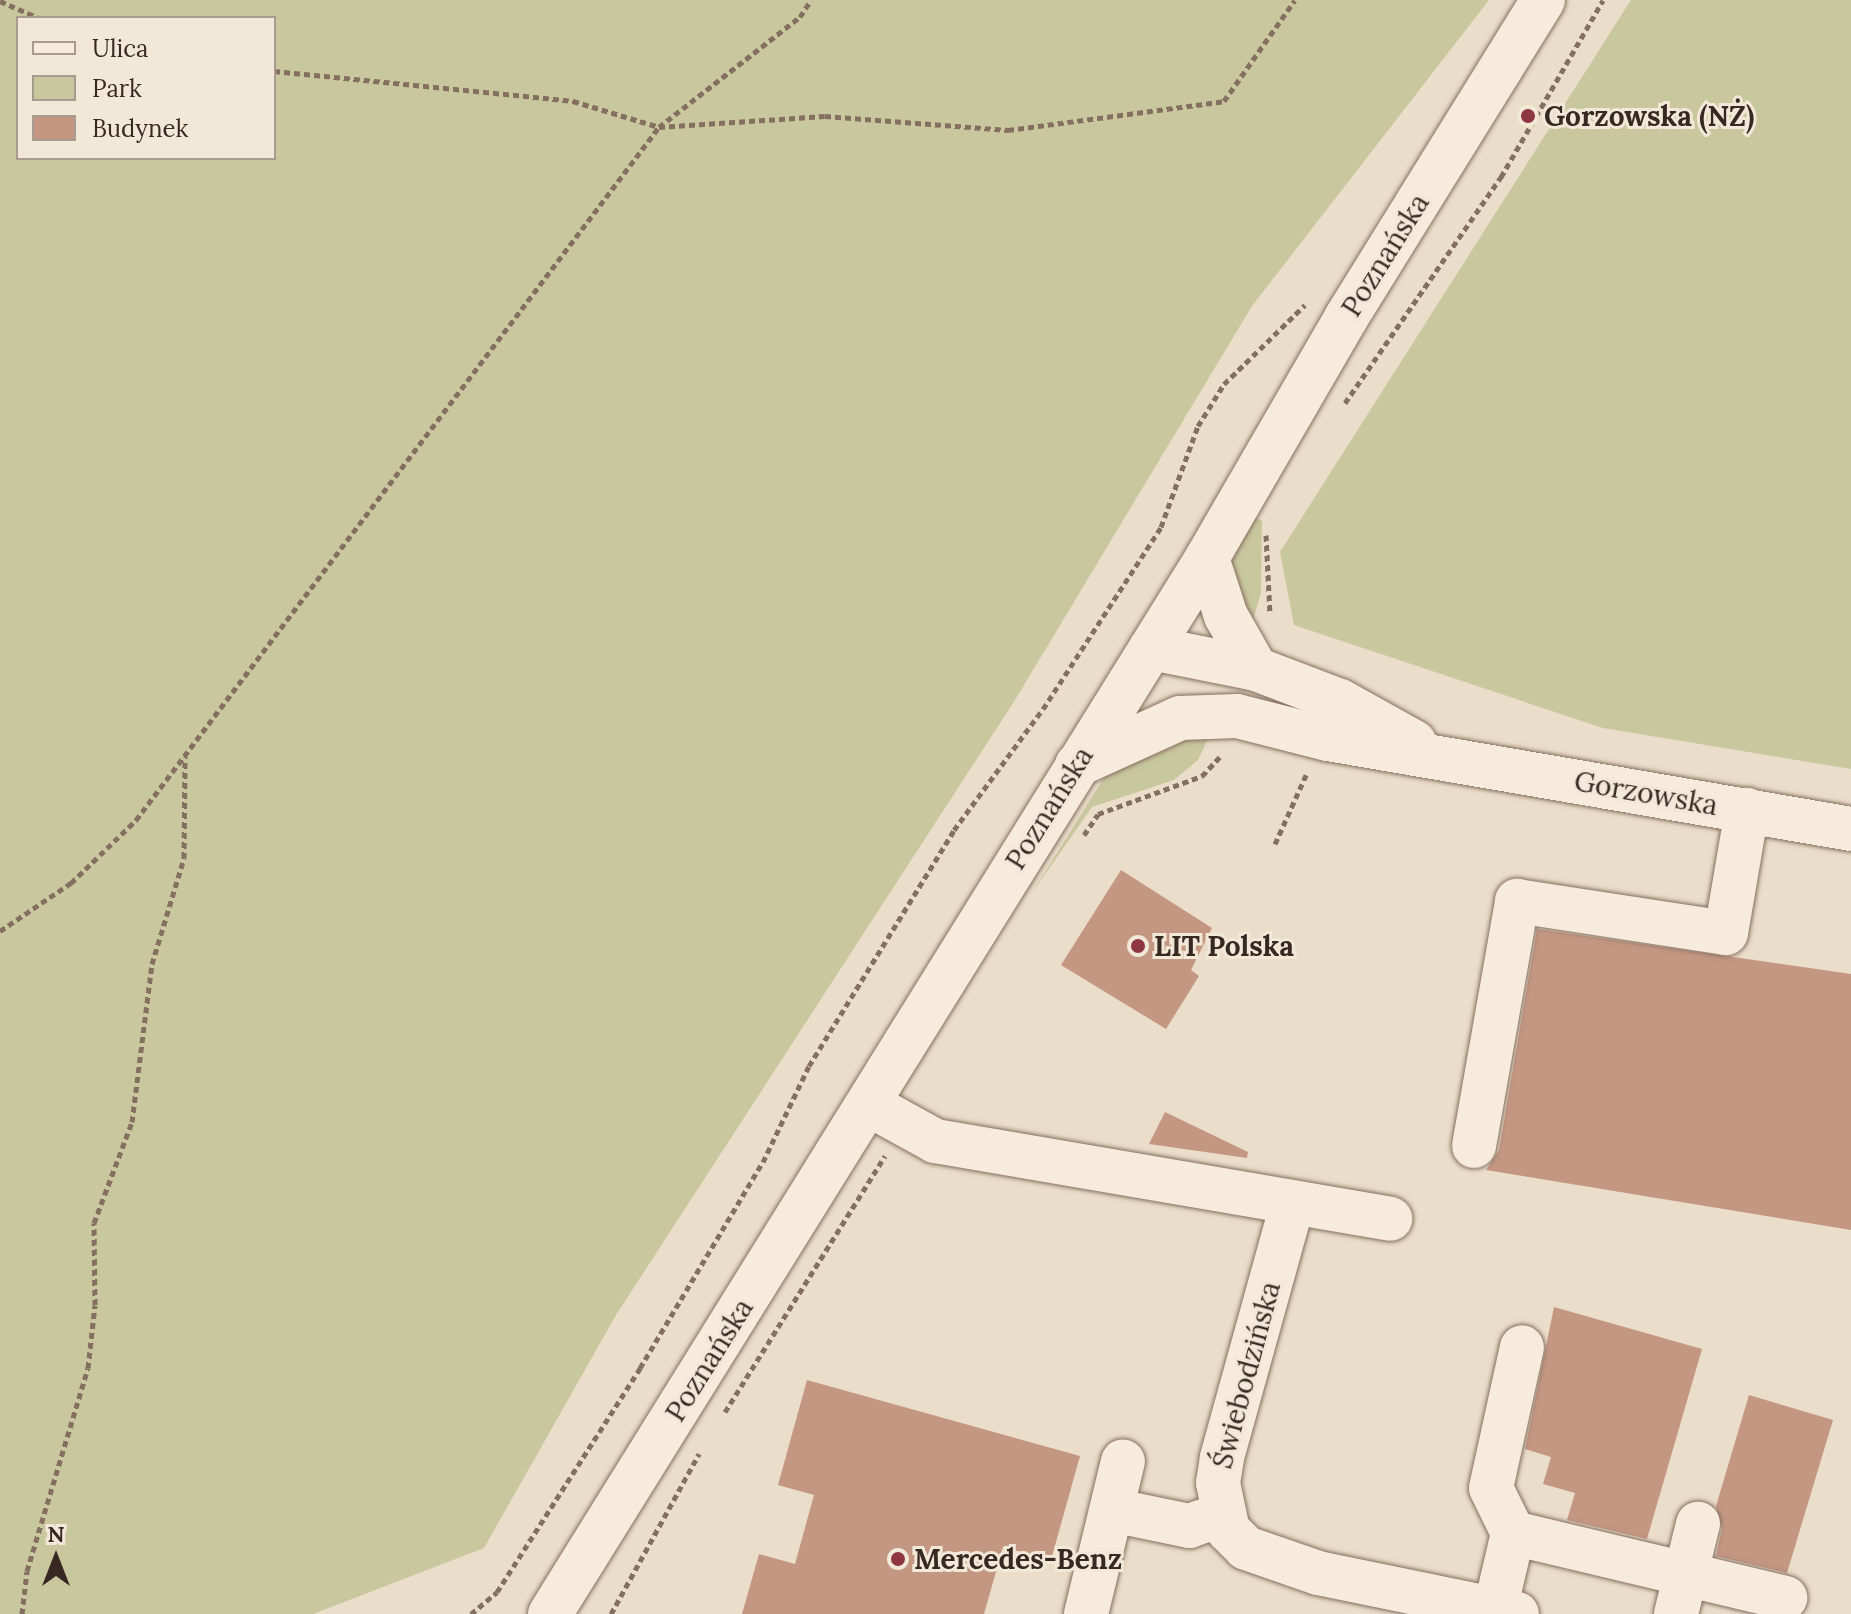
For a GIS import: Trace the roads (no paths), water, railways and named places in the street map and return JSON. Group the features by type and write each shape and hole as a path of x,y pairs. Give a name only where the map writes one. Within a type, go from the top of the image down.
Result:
{"street":[{"name":"Poznańska","path":"550,1614 885,1116 1075,766 1207,558 1346,318 1543,0"},
{"path":"1207,558 1226,616 1256,669"},
{"name":"Gorzowska","path":"1151,648 1256,669 1340,701 1440,757"},
{"name":"Gorzowska","path":"1151,648 1232,730"},
{"name":"Gorzowska","path":"1075,766 1180,718 1232,730 1440,757 1851,829"},
{"path":"1474,1146 1517,901 1726,933 1747,810"},
{"path":"885,1116 935,1141 1292,1205 1390,1219"},
{"name":"Świebodzińska","path":"1292,1205 1222,1458 1218,1483 1223,1514 1246,1548 1318,1573 1486,1610"},
{"path":"1522,1347 1491,1488 1513,1533 1681,1594 1785,1598"},
{"path":"1086,1614 1123,1461"},
{"path":"1112,1510 1189,1526 1223,1514"},
{"path":"1681,1594 1698,1524"},
{"path":"1486,1610 1513,1533"}],"place":[{"name":"Gorzowska (NŻ)","path":"1528,116"},
{"name":"LIT Polska","path":"1138,946"},
{"name":"Mercedes-Benz","path":"898,1559"}]}
